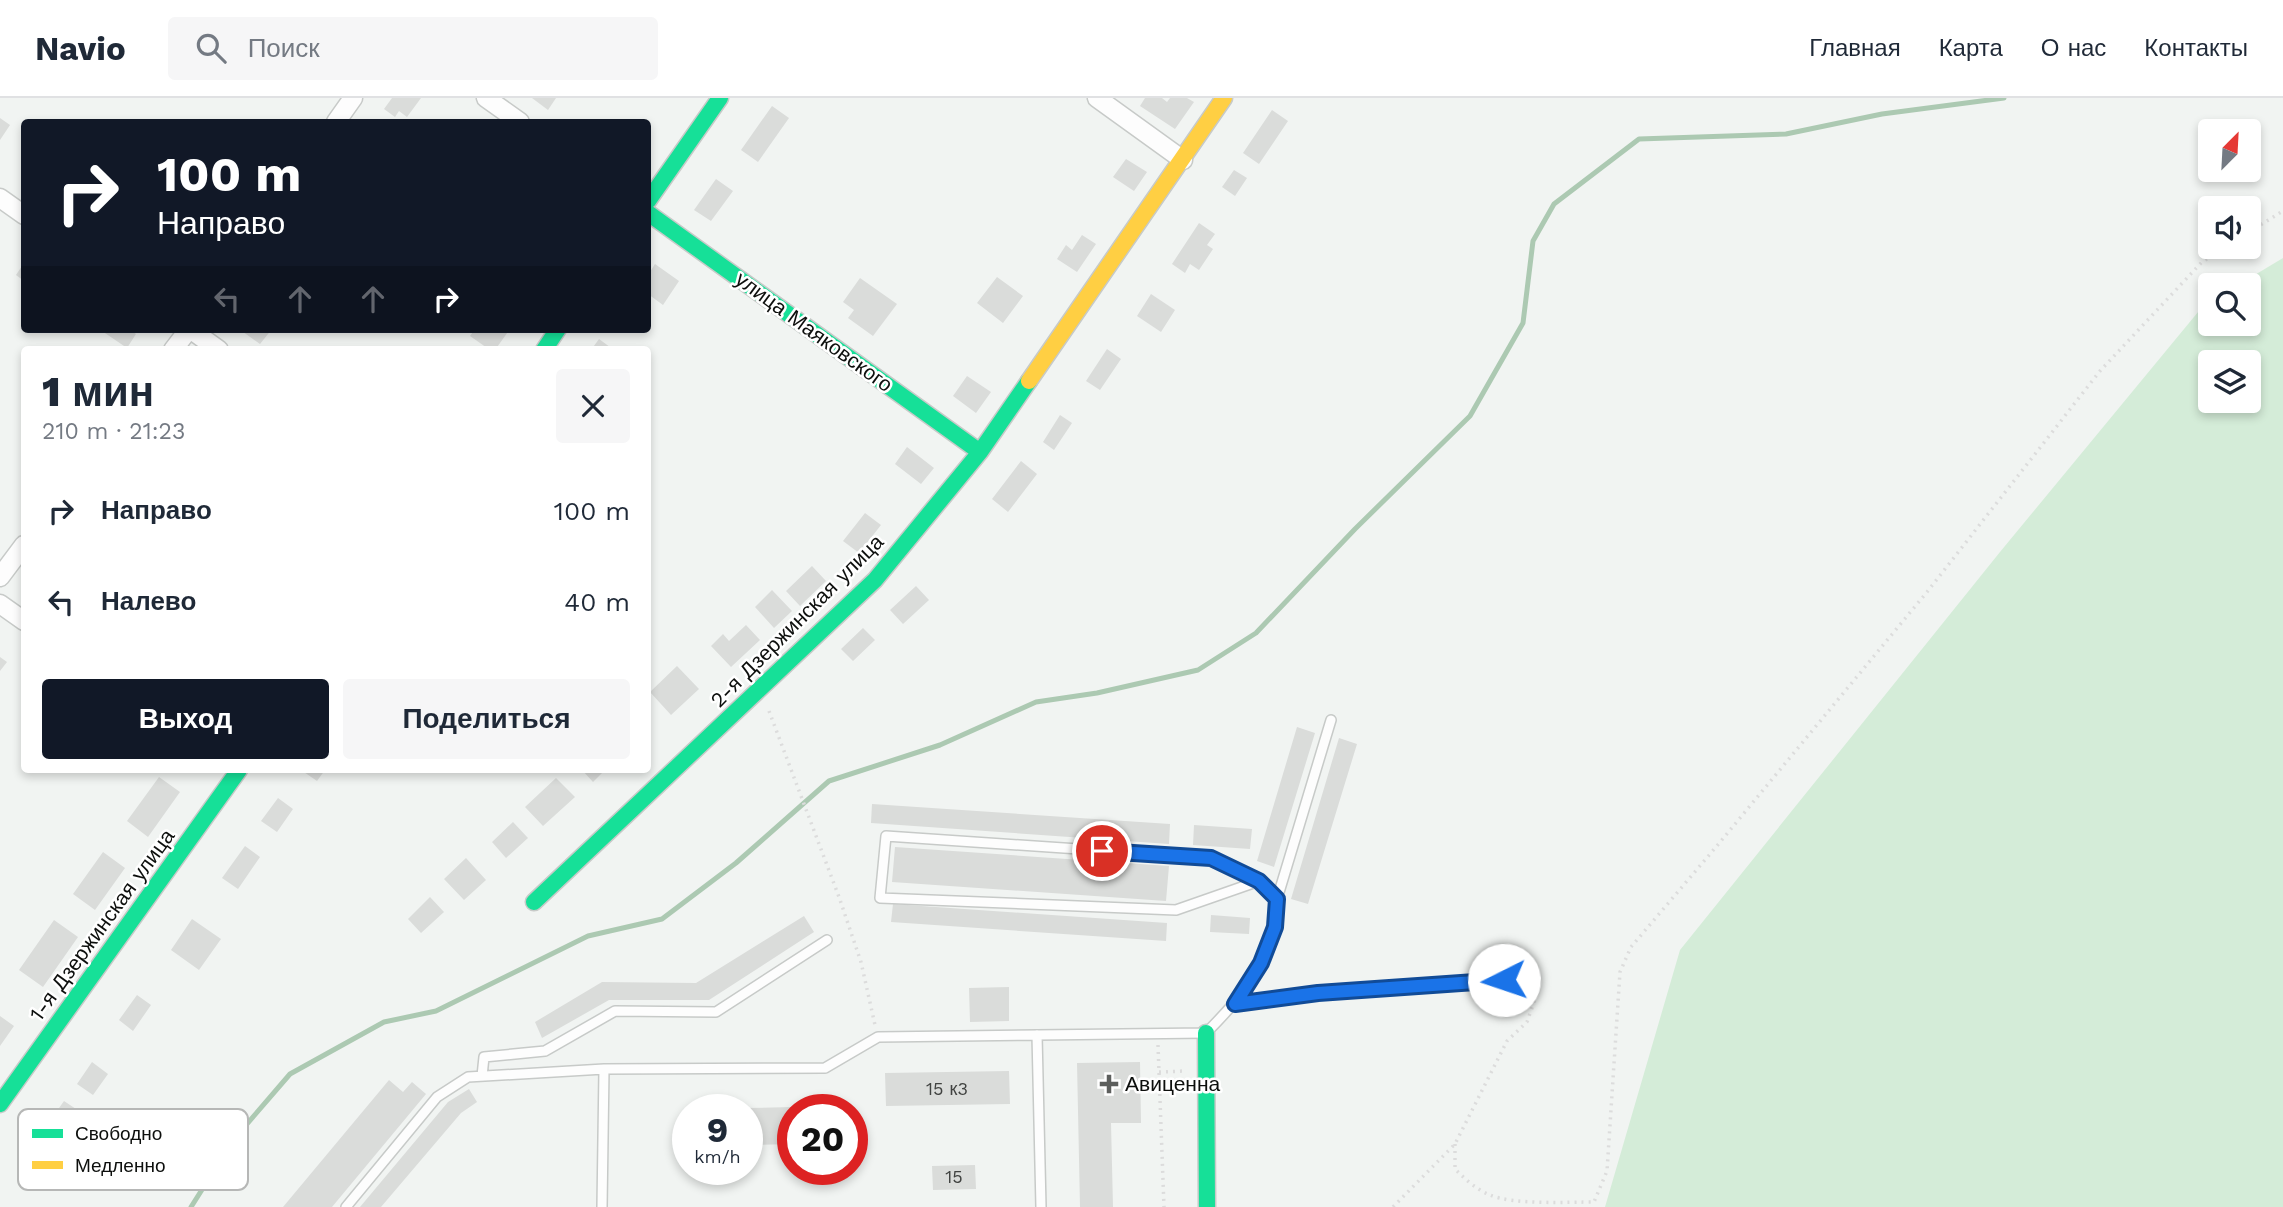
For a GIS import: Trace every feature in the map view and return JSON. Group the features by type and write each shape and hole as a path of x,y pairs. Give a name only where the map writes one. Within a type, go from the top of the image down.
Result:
{"street":[{"path":"338,119 353,98"},
{"path":"486,98 516,119"},
{"path":"651,197 720,98"},
{"path":"1097,98 1183,160"},
{"name":"2-я Дзержинская улица","path":"534,902 875,580 980,452 1224,98"},
{"path":"0,198 21,213"},
{"name":"улица Маяковского","path":"651,215 980,452"},
{"path":"195,333 213,346"},
{"path":"0,578 21,549"},
{"path":"0,604 21,619"},
{"name":"1-я Дзержинская улица","path":"0,1104 237,773"},
{"path":"1206,1033 1207,1207"}],"lane":[{"path":"346,1207 437,1097 468,1077 604,1069 825,1068 877,1037 1206,1033 1235,1004 1266,951 1275,927 1277,899 1331,720"},
{"path":"1259,881 1176,910 880,898 886,836 1211,858 1259,881 1277,899"},
{"path":"482,1076 484,1057 545,1051 615,1011 716,1012 827,940"},
{"path":"1235,1004 1318,993 1531,978"},
{"path":"1037,1035 1041,1207"},
{"path":"602,1207 604,1069"}],"path":[{"path":"2261,225 2283,211"},
{"path":"1455,1144 1455,1169 1465,1180 1491,1196 1540,1203 1594,1202 1607,1171 1620,972 1631,947 1927,592 2100,371 2207,259"},
{"path":"771,715 861,962 877,1037"},
{"path":"1393,1207 1455,1144 1507,1041 1527,1022 1534,1002 1531,978"},
{"path":"1158,1034 1164,1207"}],"green space":[{"path":"2283,258 2283,1207 1605,1207 1680,950 2000,552 2198,312 2198,336 2261,336 2261,273 2258,273"}],"building":[{"path":"392,98 421,98 407,117 399,111 395,117 384,109"},
{"path":"532,98 556,98 548,110"},
{"path":"1145,98 1162,98 1167,102 1170,98 1187,98 1194,102 1175,129 1140,106"},
{"path":"772,106 789,118 758,162 741,150"},
{"path":"1272,110 1288,121 1259,164 1243,153"},
{"path":"0,118 10,125 0,140"},
{"path":"1126,159 1147,172 1134,191 1113,177"},
{"path":"1234,170 1247,178 1235,196 1222,187"},
{"path":"716,179 733,191 711,221 694,210"},
{"path":"1199,223 1215,234 1207,245 1213,249 1199,270 1190,264 1185,273 1172,264"},
{"path":"1082,235 1096,244 1077,272 1057,259 1066,245 1072,250"},
{"path":"655,264 679,281 663,305 651,296 651,270"},
{"path":"997,277 1023,296 1003,323 977,303"},
{"path":"860,278 897,304 873,336 848,318 854,310 843,302"},
{"path":"1151,294 1175,310 1161,332 1137,316"},
{"path":"105,333 136,334 128,346"},
{"path":"245,333 269,333 260,344"},
{"path":"472,333 507,333 498,346 484,346 470,336"},
{"path":"599,339 609,346 594,346"},
{"path":"1107,349 1121,359 1100,390 1086,381"},
{"path":"967,376 991,392 976,413 953,396"},
{"path":"1060,415 1072,423 1054,450 1043,442"},
{"path":"907,447 934,468 921,484 895,464"},
{"path":"1021,461 1037,474 1008,512 992,499"},
{"path":"865,513 881,525 859,553 843,541"},
{"path":"812,566 826,581 800,606 786,591"},
{"path":"916,586 929,600 903,624 890,610"},
{"path":"772,590 792,611 774,628 755,607"},
{"path":"746,625 760,640 731,667 711,646 723,634 729,641"},
{"path":"863,628 875,640 853,661 841,649"},
{"path":"0,657 7,662 0,671"},
{"path":"677,666 699,689 671,715 651,691"},
{"path":"1297,727 1315,733 1274,867 1257,861"},
{"path":"1339,738 1357,744 1308,904 1291,899"},
{"path":"305,773 323,773 317,781"},
{"path":"585,773 602,773 593,782"},
{"path":"159,777 180,792 148,837 127,821"},
{"path":"556,778 575,797 543,826 525,807"},
{"path":"278,798 293,809 277,832 261,821"},
{"path":"872,804 1170,824 1169,844 871,823"},
{"path":"513,822 528,838 506,858 492,842"},
{"path":"1194,825 1252,829 1250,849 1193,845"},
{"path":"245,846 260,857 238,889 222,878"},
{"path":"895,847 1169,866 1166,901 892,882"},
{"path":"103,852 125,868 95,910 73,894"},
{"path":"466,858 486,880 464,900 444,879"},
{"path":"430,897 444,912 421,933 408,919"},
{"path":"893,904 1167,923 1166,941 891,922"},
{"path":"1211,915 1250,918 1249,934 1210,932"},
{"path":"804,916 814,932 709,1000 609,1000 542,1038 535,1022 602,982 696,983"},
{"path":"192,919 221,939 199,970 171,950"},
{"path":"54,920 78,937 43,987 19,970"},
{"path":"1009,987 1009,1021 970,1022 969,988"},
{"path":"137,995 151,1005 133,1031 119,1020"},
{"path":"0,1016 14,1026 0,1046"},
{"path":"92,1062 108,1074 93,1095 77,1084"},
{"path":"1140,1062 1141,1123 1111,1123 1113,1207 1080,1207 1077,1063"},
{"path":"1009,1071 1010,1104 886,1106 885,1073"},
{"path":"389,1080 403,1092 412,1082 426,1094 332,1207 283,1207"},
{"path":"469,1089 477,1102 461,1113 381,1207 360,1207 448,1102"},
{"path":"64,1101 76,1109 58,1109"},
{"path":"777,1107 777,1144 763,1145 763,1108"},
{"path":"975,1165 976,1189 933,1190 932,1166"}],"waterway":[{"path":"248,1123 290,1074 384,1022 436,1011 588,936 662,919 736,863 829,781 940,745 1036,702 1097,693 1198,670 1256,633 1355,529 1470,416 1523,323 1533,241 1554,204 1639,139 1786,134 1882,114 2004,98"},
{"path":"191,1207 202,1190"}],"traffic: fast":[{"path":"651,197 720,98"},
{"path":"651,215 980,452"},
{"path":"547,346 555,333"},
{"path":"534,902 875,580 980,452 1029,381"},
{"path":"0,1104 237,773"},
{"path":"1206,1033 1207,1207"}],"traffic: slow":[{"path":"1029,381 1224,98"}],"place":[{"name":"Авиценна","path":"1109,1084"}],"route":[{"path":"1102,851 1211,858 1259,881 1277,899 1275,927 1261,963 1235,1004 1318,993 1504,980"}]}
